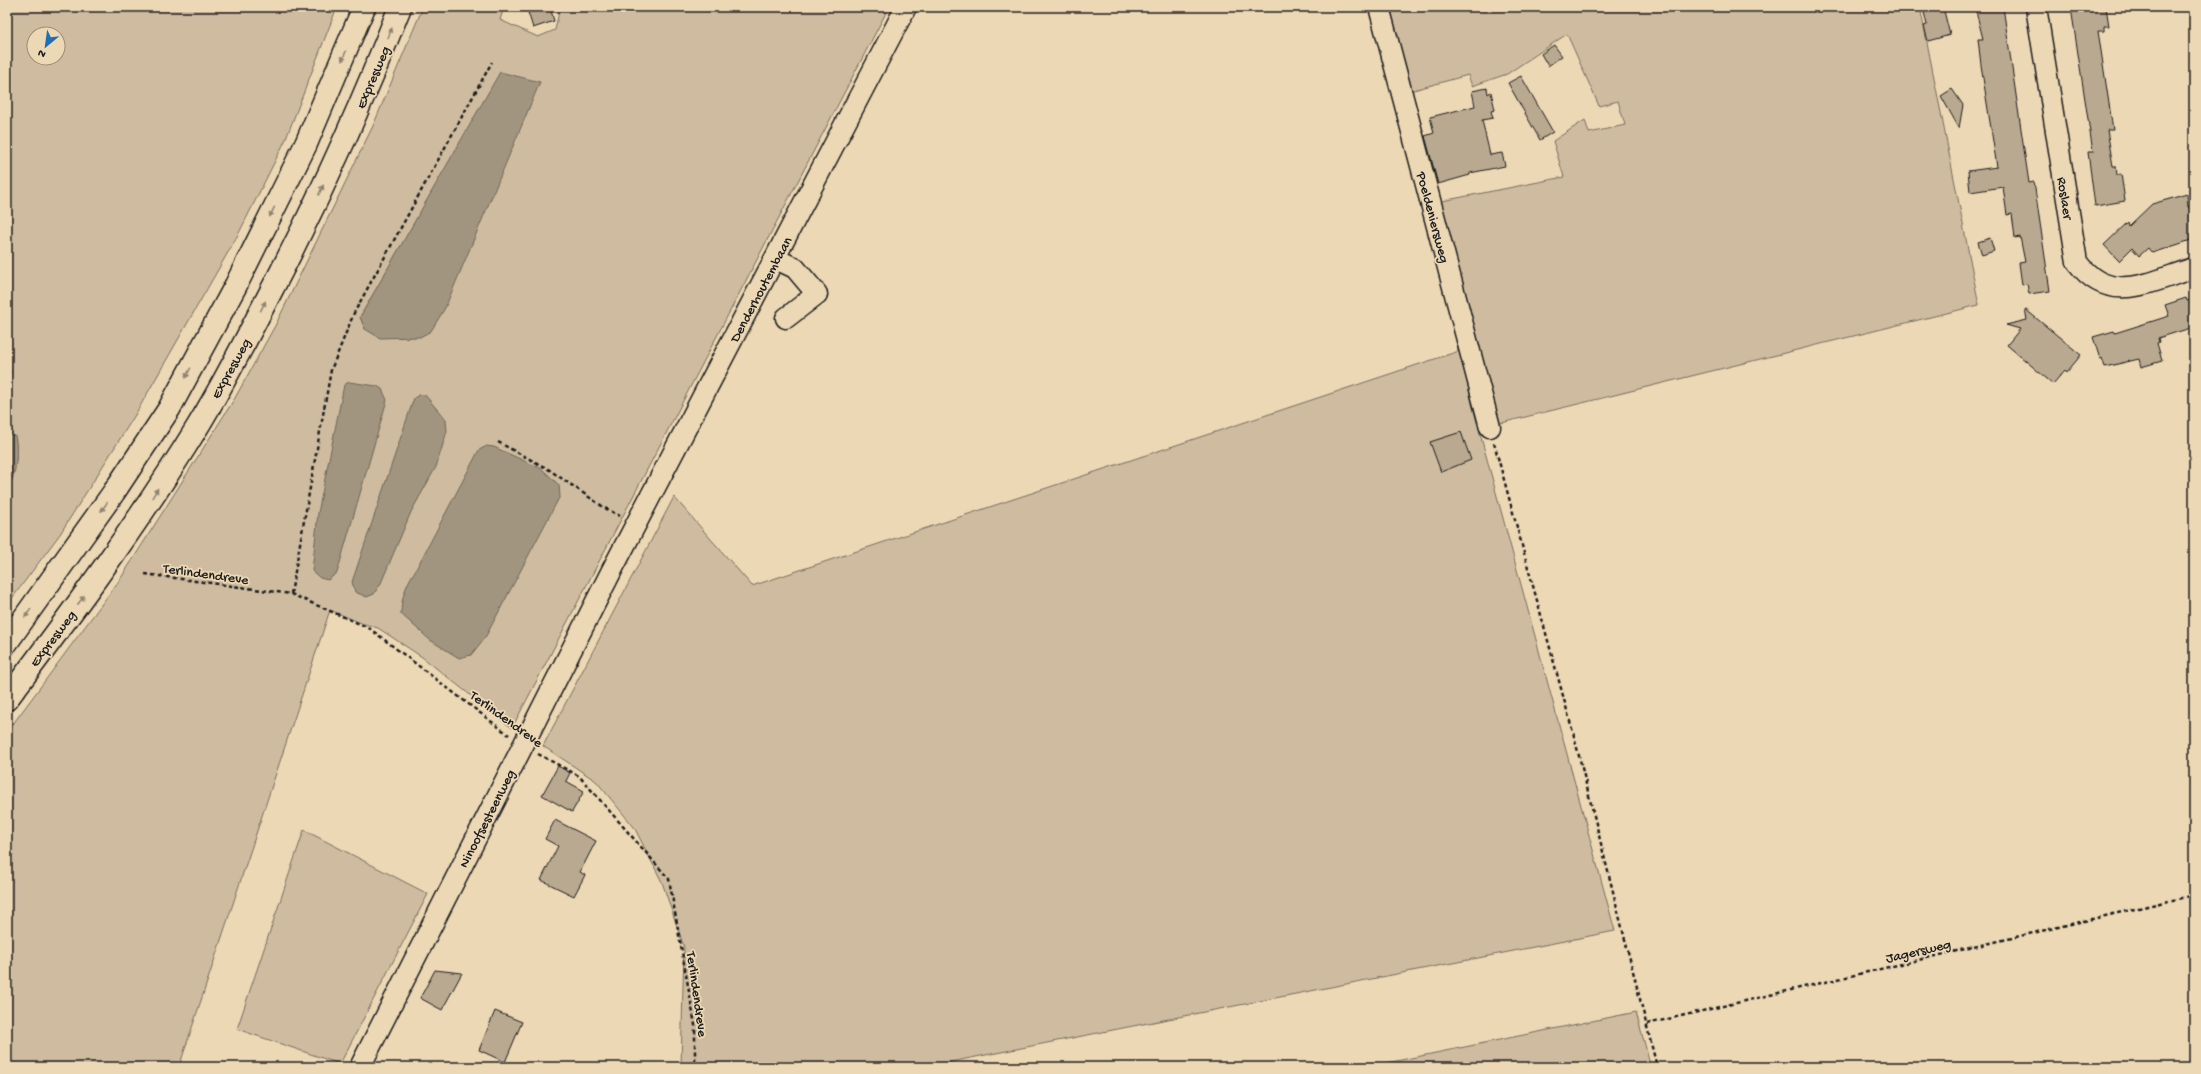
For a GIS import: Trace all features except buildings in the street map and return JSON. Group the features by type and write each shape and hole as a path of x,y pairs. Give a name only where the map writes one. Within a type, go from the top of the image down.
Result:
{"highway":[{"path":"7,642 110,498 169,409 236,285 306,144 364,7"},
{"name":"Expresweg","path":"7,699 92,586 145,508 198,424 246,341 295,246 371,80 400,7"}],"street":[{"name":"Denderhoutembaan","path":"612,570 776,259 906,7"},
{"name":"Poeldeniersweg","path":"1379,7 1490,427"},
{"name":"Roslaer","path":"2036,7 2077,262 2086,273 2099,283 2114,288 2128,288 2194,268"},
{"path":"776,259 795,268 817,294 786,318"},
{"name":"Ninoofsesteenweg","path":"360,1067 612,570"}],"path":[{"path":"291,594 331,370 354,313 492,62"},
{"path":"1490,427 1574,736 1657,1067"},
{"path":"498,442 548,469 605,508 637,524"},
{"name":"Terlindendreve","path":"146,574 291,594 369,628 523,745 578,776 669,879 695,1025 695,1067"},
{"name":"Jagersweg","path":"1647,1024 2194,895"}],"shaded area":[{"path":"7,7 337,7 285,141 239,233 135,415 60,534 7,605"},
{"path":"423,7 504,7 500,20 538,37 555,30 560,7 889,7 512,728 422,657 378,628 361,623 330,610 179,1067 7,1067 7,732 121,578 235,398 276,324 373,126","holes":["474,120 365,329 360,317"]},
{"path":"1389,7 1920,7 1979,305 1497,424 1437,202 1564,177 1553,141 1585,120 1589,133 1625,125 1618,101 1599,106 1567,34 1507,74 1472,86 1468,75 1410,91"},
{"path":"500,72 540,82 445,308 431,331 420,337 380,338 365,329 360,317"},
{"path":"1462,350 1472,404 1615,931 925,1067 681,1067 684,947 662,882 634,827 596,781 543,746 674,497 752,586"},
{"path":"7,362 11,371 7,399"},
{"path":"349,382 377,386 382,389 387,400 337,573 328,580 320,578 312,571 318,513 344,385"},
{"path":"419,395 425,395 446,420 447,431 436,467 411,512 381,583 374,594 367,597 355,592 352,582 414,398"},
{"path":"7,434 15,436 17,456 13,478 7,490"},
{"path":"487,446 494,447 542,469 559,485 560,496 486,636 471,655 459,658 430,640 401,614 402,603 409,581 479,450"},
{"path":"304,830 428,894 340,1064 237,1029"},
{"path":"1636,1012 1651,1067 1367,1067"}]}
